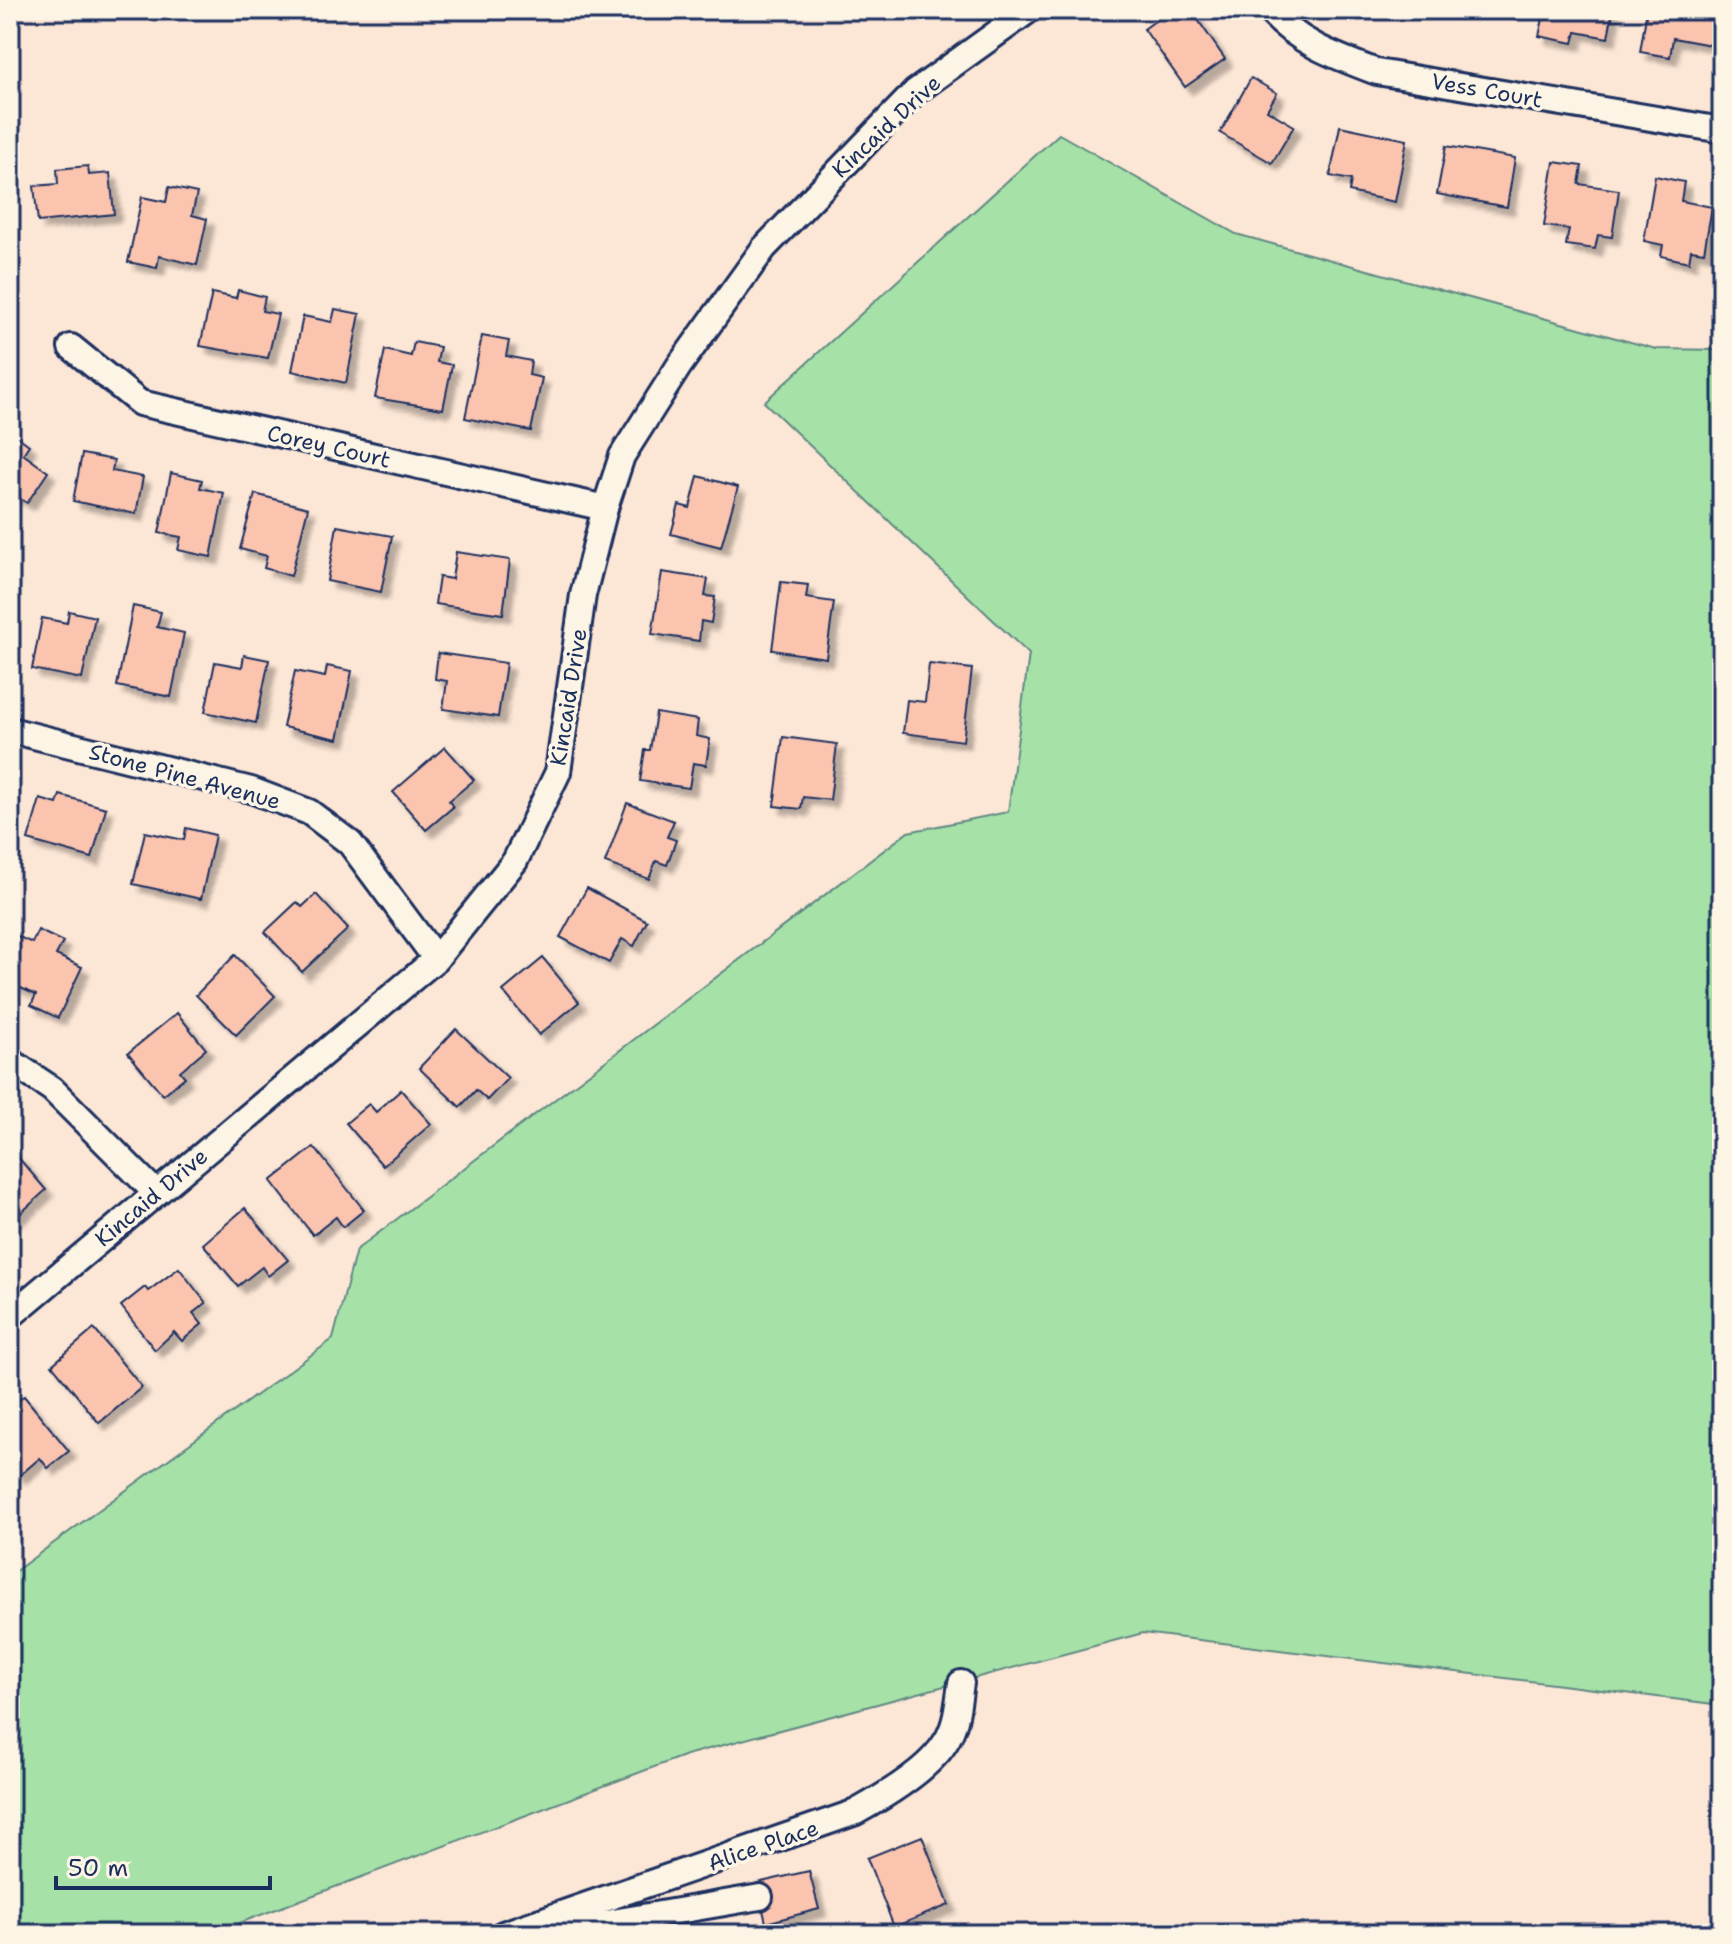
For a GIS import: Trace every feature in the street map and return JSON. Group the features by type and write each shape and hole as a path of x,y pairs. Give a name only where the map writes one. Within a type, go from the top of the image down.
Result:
{"street":[{"name":"Kincaid Drive","path":"10,1316 436,959 515,861 558,772 583,595 622,456 679,366 764,248 915,92 1029,10"},
{"name":"Vess Court","path":"1269,10 1283,26 1328,54 1377,72 1722,130"},
{"name":"Corey Court","path":"71,347 140,403 605,508"},
{"name":"Stone Pine Avenue","path":"10,730 251,790 309,812 350,843 436,959"},
{"path":"10,1061 52,1089 155,1192"},
{"name":"Alice Place","path":"503,1934 856,1812 903,1783 945,1745 956,1713 961,1683"},
{"path":"570,1934 595,1925 760,1897"}],"green space":[{"path":"1059,134 1236,234 1656,349 1722,350 1722,1705 1143,1633 686,1755 210,1934 10,1934 10,1575 333,1339 356,1250 908,832 1008,812 1029,654 764,402"}],"building":[{"path":"1170,10 1191,10 1225,59 1185,87 1144,29"},
{"path":"1545,10 1613,10 1608,38 1576,32 1573,43 1539,36"},
{"path":"1647,10 1717,10 1711,45 1673,38 1670,57 1640,52"},
{"path":"1251,78 1277,93 1267,110 1294,126 1272,163 1220,133"},
{"path":"1340,126 1407,140 1395,202 1349,192 1351,180 1330,176"},
{"path":"1446,146 1515,158 1507,207 1437,194"},
{"path":"1554,162 1582,166 1579,184 1619,190 1612,237 1598,235 1595,249 1566,245 1569,229 1544,226"},
{"path":"88,166 89,175 110,173 114,214 38,222 34,186 58,184 57,169"},
{"path":"1655,176 1684,182 1681,201 1712,207 1704,252 1691,250 1689,262 1661,256 1663,245 1644,241"},
{"path":"169,187 197,193 192,215 207,219 197,265 159,256 157,268 128,262 142,197 166,202"},
{"path":"238,290 265,297 262,311 278,314 268,358 200,346 212,293 236,298"},
{"path":"335,309 360,314 346,383 292,371 303,316 332,322"},
{"path":"482,336 509,341 506,356 531,361 529,375 542,378 531,431 465,418"},
{"path":"414,342 440,347 437,362 452,365 443,409 375,398 385,350 411,356"},
{"path":"10,431 29,445 23,454 48,472 27,503 14,495 10,501"},
{"path":"82,454 114,460 112,471 143,477 136,514 73,501"},
{"path":"171,473 202,480 200,488 224,493 211,557 178,550 181,537 159,533"},
{"path":"698,476 738,487 721,547 671,534 679,505 690,508"},
{"path":"255,494 308,508 291,576 264,568 267,556 240,549"},
{"path":"337,526 392,536 381,592 327,581"},
{"path":"456,552 510,560 503,614 435,604 439,577 452,579"},
{"path":"662,572 708,579 705,596 715,597 711,623 701,621 699,641 652,634"},
{"path":"781,582 808,585 806,598 834,602 826,658 772,650"},
{"path":"133,606 161,612 157,627 184,633 171,697 117,686"},
{"path":"69,611 95,617 82,679 32,669 42,618 67,623"},
{"path":"438,653 506,663 498,717 443,709 447,681 435,679"},
{"path":"244,655 269,660 256,723 205,712 215,662 242,667"},
{"path":"929,664 972,669 963,741 903,733 907,700 925,702"},
{"path":"327,666 352,671 338,739 283,727 295,671 325,677"},
{"path":"656,713 698,720 696,736 710,739 706,765 693,763 689,788 640,781 645,750 650,750"},
{"path":"783,737 837,744 830,800 803,797 801,809 774,806"},
{"path":"445,747 474,780 449,801 453,807 426,830 393,792"},
{"path":"60,795 106,808 92,858 28,840 40,799 57,804"},
{"path":"627,803 674,821 667,837 676,840 667,865 656,861 649,879 605,863"},
{"path":"186,828 215,835 201,899 133,884 145,832 184,840"},
{"path":"587,888 647,921 634,946 622,939 609,963 560,937"},
{"path":"316,894 348,929 302,972 265,932 297,902 302,907"},
{"path":"38,930 63,942 56,955 82,967 58,1018 31,1005 36,995 10,983 10,940 13,934 32,943"},
{"path":"235,955 275,996 236,1035 196,995"},
{"path":"543,958 579,1002 539,1035 503,991"},
{"path":"177,1013 206,1049 180,1071 185,1077 163,1095 128,1053"},
{"path":"456,1029 508,1078 487,1100 476,1090 460,1107 419,1068"},
{"path":"401,1090 431,1124 383,1166 346,1123 369,1104 376,1112"},
{"path":"314,1147 364,1210 343,1227 336,1217 313,1235 271,1181"},
{"path":"17,1156 46,1190 10,1223 10,1162"},
{"path":"245,1208 288,1260 268,1276 262,1267 238,1286 203,1244"},
{"path":"179,1268 206,1303 193,1313 202,1324 182,1341 174,1332 155,1350 121,1306 145,1287 148,1291"},
{"path":"94,1329 142,1387 99,1423 52,1365"},
{"path":"24,1396 69,1451 48,1468 40,1458 19,1476 10,1465 10,1408"},
{"path":"922,1836 949,1905 894,1927 867,1858"},
{"path":"809,1871 819,1909 766,1923 757,1883"}]}
